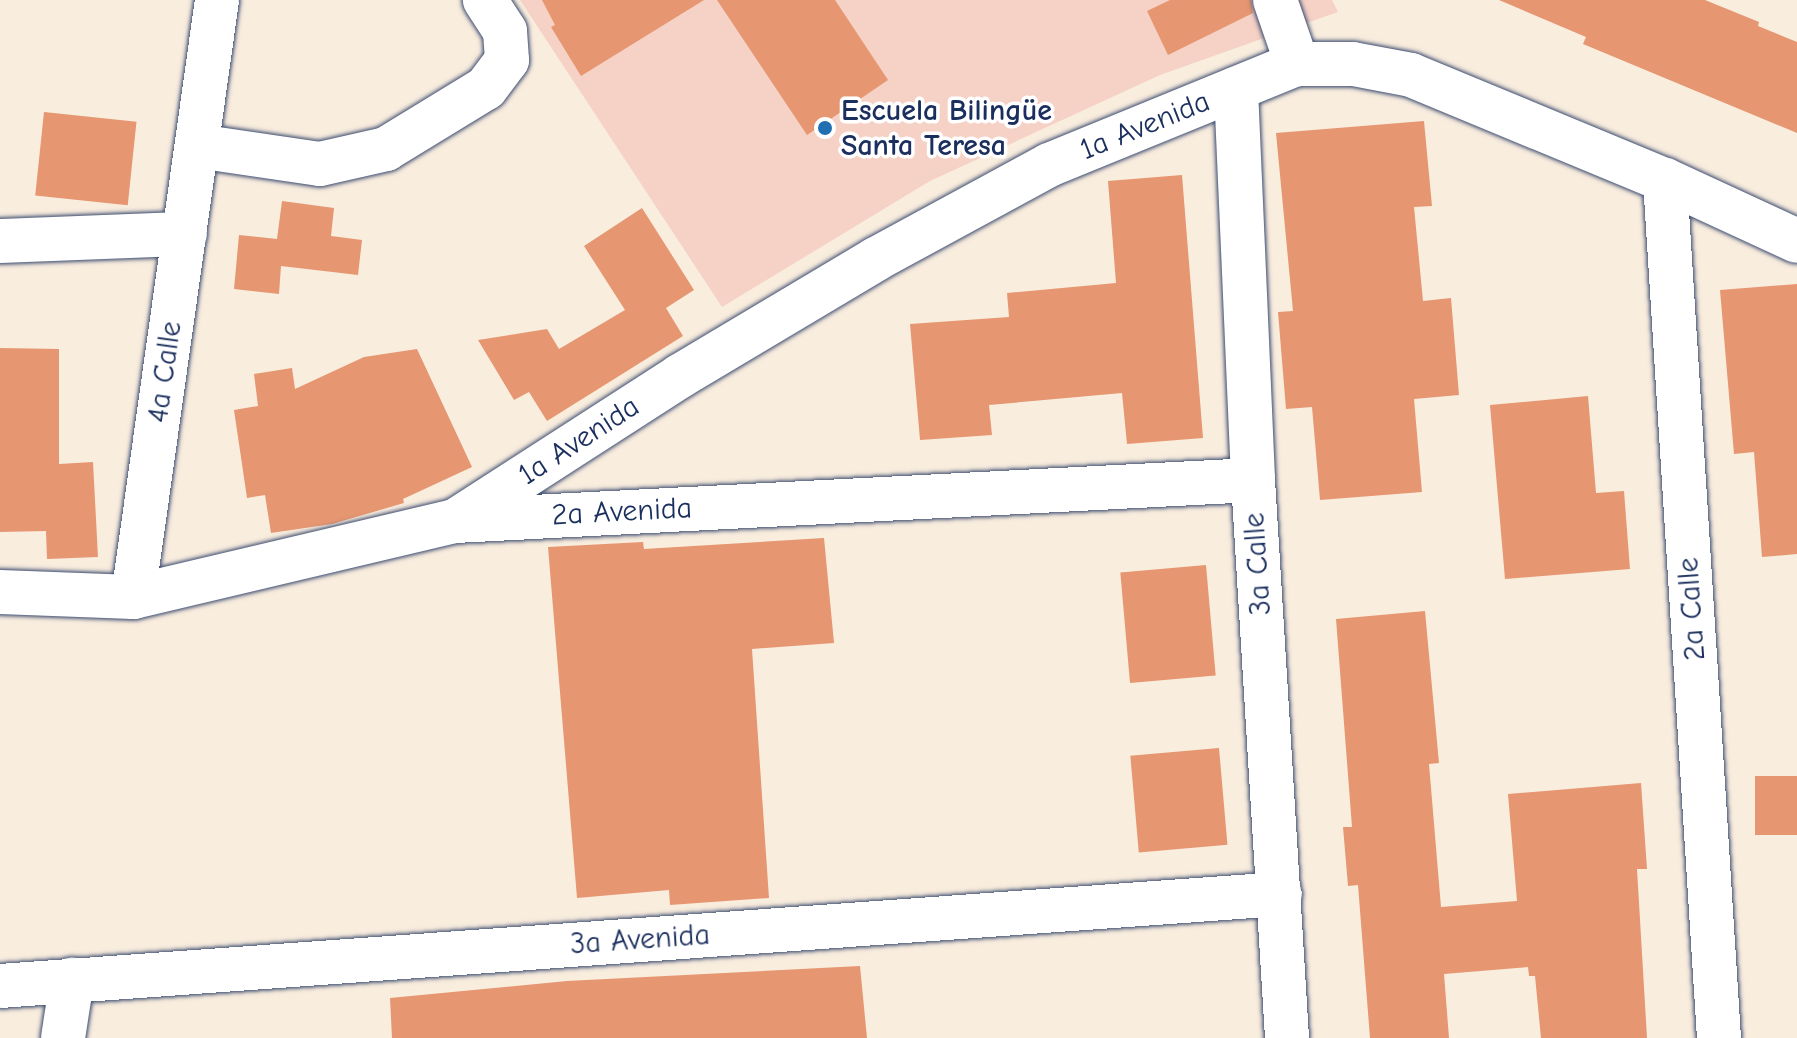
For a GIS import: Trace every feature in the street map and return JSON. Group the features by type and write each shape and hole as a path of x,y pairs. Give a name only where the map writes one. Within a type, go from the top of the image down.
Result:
{"street":[{"name":"4a Calle","path":"133,597 217,0"},
{"path":"197,146 320,164 386,149 486,88 507,60 505,31 485,0"},
{"path":"1275,0 1297,64"},
{"name":"1a Avenida","path":"455,521 680,376 876,259 1049,165 1297,64 1353,64 1411,75 1665,180 1797,241"},
{"name":"3a Calle","path":"1236,89 1253,480 1287,1038"},
{"name":"2a Calle","path":"1665,180 1719,1038"},
{"path":"0,241 185,234"},
{"name":"2a Avenida","path":"0,592 133,597 455,521 1253,480"},
{"name":"3a Avenida","path":"0,986 1280,894"},
{"path":"63,1038 72,980"}],"shaded area":[{"name":"Escuela Bilingüe Santa Teresa","path":"520,0 1332,0 1338,12 1160,75 930,181 722,307"}],"building":[{"path":"542,0 704,0 581,76 551,27 555,25"},
{"path":"717,0 835,0 888,80 807,135"},
{"path":"1170,0 1251,0 1253,13 1168,55 1147,11"},
{"path":"1499,0 1705,0 1759,22 1758,26 1797,42 1797,133 1583,44 1586,37"},
{"path":"44,112 136,122 128,205 35,196"},
{"path":"1424,121 1432,206 1414,207 1423,301 1451,298 1459,395 1414,399 1422,492 1320,500 1312,407 1286,409 1278,312 1293,311 1276,133"},
{"path":"1182,175 1203,438 1127,444 1122,393 989,405 992,435 920,440 910,324 1009,317 1007,293 1116,283 1108,181"},
{"path":"282,201 334,208 331,236 362,240 358,275 281,266 279,294 234,289 239,235 277,239"},
{"path":"642,208 694,290 666,308 683,336 547,421 529,392 514,400 478,340 547,329 559,349 625,310 584,246"},
{"path":"1797,284 1797,554 1762,557 1754,452 1734,454 1720,290"},
{"path":"0,348 59,349 59,464 93,462 98,557 47,559 46,531 0,532"},
{"path":"417,349 472,467 403,499 404,503 332,524 271,533 265,495 247,498 234,410 258,406 254,374 292,368 295,389 364,357"},
{"path":"1588,396 1596,493 1624,491 1630,569 1505,579 1490,405"},
{"path":"824,538 834,643 752,649 769,898 670,905 669,890 577,898 548,547 643,542 644,549"},
{"path":"1206,565 1216,676 1130,683 1120,572"},
{"path":"1425,611 1439,763 1429,764 1441,907 1517,901 1508,794 1641,783 1647,869 1637,869 1647,1038 1541,1038 1535,976 1529,976 1528,967 1444,974 1449,1038 1370,1038 1358,885 1348,886 1343,827 1352,827 1336,619"},
{"path":"1219,748 1227,845 1139,852 1130,756"},
{"path":"1755,776 1797,776 1797,835 1755,835"},
{"path":"860,966 867,1038 392,1038 390,998 567,981"}],"place":[{"name":"Escuela Bilingüe Santa Teresa","path":"825,128"}]}
